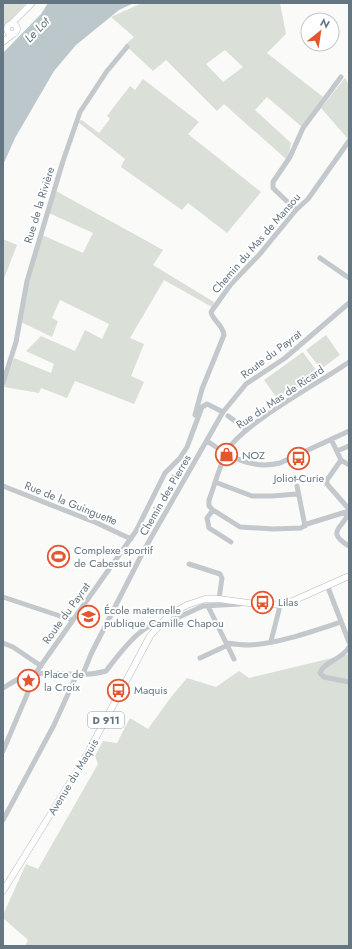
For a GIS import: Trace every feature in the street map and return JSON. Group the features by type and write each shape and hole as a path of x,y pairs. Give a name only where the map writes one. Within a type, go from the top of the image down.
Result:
{"main road":[{"path":"3,37 32,3"},
{"path":"3,42 10,29"},
{"name":"D 911","path":"278,605 295,600 349,576"},
{"name":"Avenue du Maquis","path":"3,891 84,760 141,652 160,623 169,615 187,605 205,600 218,599 263,605 278,605"}],"street":[{"name":"Rue de la Rivière","path":"3,383 16,342 26,281 63,161 80,112 107,71 128,47"},
{"path":"296,210 273,188 273,182 290,157 303,128 341,77"},
{"name":"Chemin du Mas de Mansou","path":"183,452 202,390 224,335 223,329 212,318 211,312 231,284 266,247 296,210 308,199 319,180 349,141"},
{"path":"320,258 349,278"},
{"name":"Route du Payrat","path":"41,666 72,620 131,539 165,473 187,447 202,407 210,404 222,411 246,384 285,358 349,303"},
{"name":"Rue du Mas de Ricard","path":"231,542 209,528 207,518 213,510 209,506 209,500 226,453 234,441 247,430 349,362"},
{"name":"Chemin des Pierres","path":"3,820 54,725 144,550 207,441 222,411"},
{"path":"228,416 247,430"},
{"path":"207,441 244,463 258,466 280,463 349,431"},
{"path":"331,439 341,460 349,465"},
{"path":"337,451 349,446"},
{"path":"341,460 327,480 326,484 349,511"},
{"path":"215,482 252,496 297,494"},
{"name":"Rue de la Guinguette","path":"3,486 97,523 131,539"},
{"path":"297,486 297,494 299,497 305,526"},
{"path":"213,510 240,527 273,530 301,528 349,511"},
{"path":"349,511 337,530 336,536 339,540 349,546"},
{"path":"189,564 220,574 222,578 218,599"},
{"path":"327,585 349,642"},
{"path":"3,597 72,620"},
{"path":"3,688 24,676 36,673 80,674 106,671 125,647 138,635 152,626 160,623 166,623 185,614 208,606 241,604 242,602"},
{"path":"271,641 279,610 278,605"},
{"path":"208,606 228,644 234,659"},
{"path":"200,658 228,644 249,645 271,641 310,633 341,622"},
{"path":"3,643 13,647 41,666 36,673 3,751"},
{"path":"349,647 339,658 324,666 320,673 324,677 349,682"}],"shaded area":[{"path":"3,3 26,3 3,28"},
{"path":"142,3 280,3 286,34 267,53 323,97 302,127 267,97 255,110 291,143 289,154 286,159 224,104 217,111 166,60 153,71 125,45 134,37 111,17","holes":["225,50 243,67 223,82 206,64"]},
{"path":"345,78 349,85 348,139 321,108"},
{"path":"143,79 199,122 188,134 261,192 227,233 188,203 182,210 121,167 125,159 78,122 81,120 83,121 99,133 110,119 107,116 130,86 135,90"},
{"path":"56,191 163,250 153,265 214,302 212,307 164,280 130,338 144,344 131,376 144,382 134,404 75,381 67,398 41,388 39,393 4,387 14,358 51,373 54,364 26,351 41,336 75,351 85,330 102,339 109,324 60,300 52,318 58,321 52,337 21,322 29,279 42,235 83,253 93,233 49,213"},
{"path":"3,239 17,245 3,281"},
{"path":"326,335 340,355 321,369 306,350"},
{"path":"303,352 318,373 279,401 264,380"},
{"path":"349,654 349,946 25,946 28,940 3,918 3,915 26,864 38,869 98,764 95,756 103,741 117,743 130,718 148,729 187,678 216,687 239,671 249,678"}],"water":[{"name":"Le Lot","path":"48,3 134,3 119,10 76,45 54,71 15,138 3,165 3,53 41,14"}],"place":[{"name":"NOZ","path":"226,455"},
{"name":"Joliot-Curie","path":"299,458"},
{"name":"Complexe sportif de Cabessut","path":"59,556"},
{"name":"Lilas","path":"263,602"},
{"name":"École maternelle publique Camille Chapou","path":"88,616"},
{"name":"Place de la Croix","path":"28,680"},
{"name":"Maquis","path":"118,690"}]}
